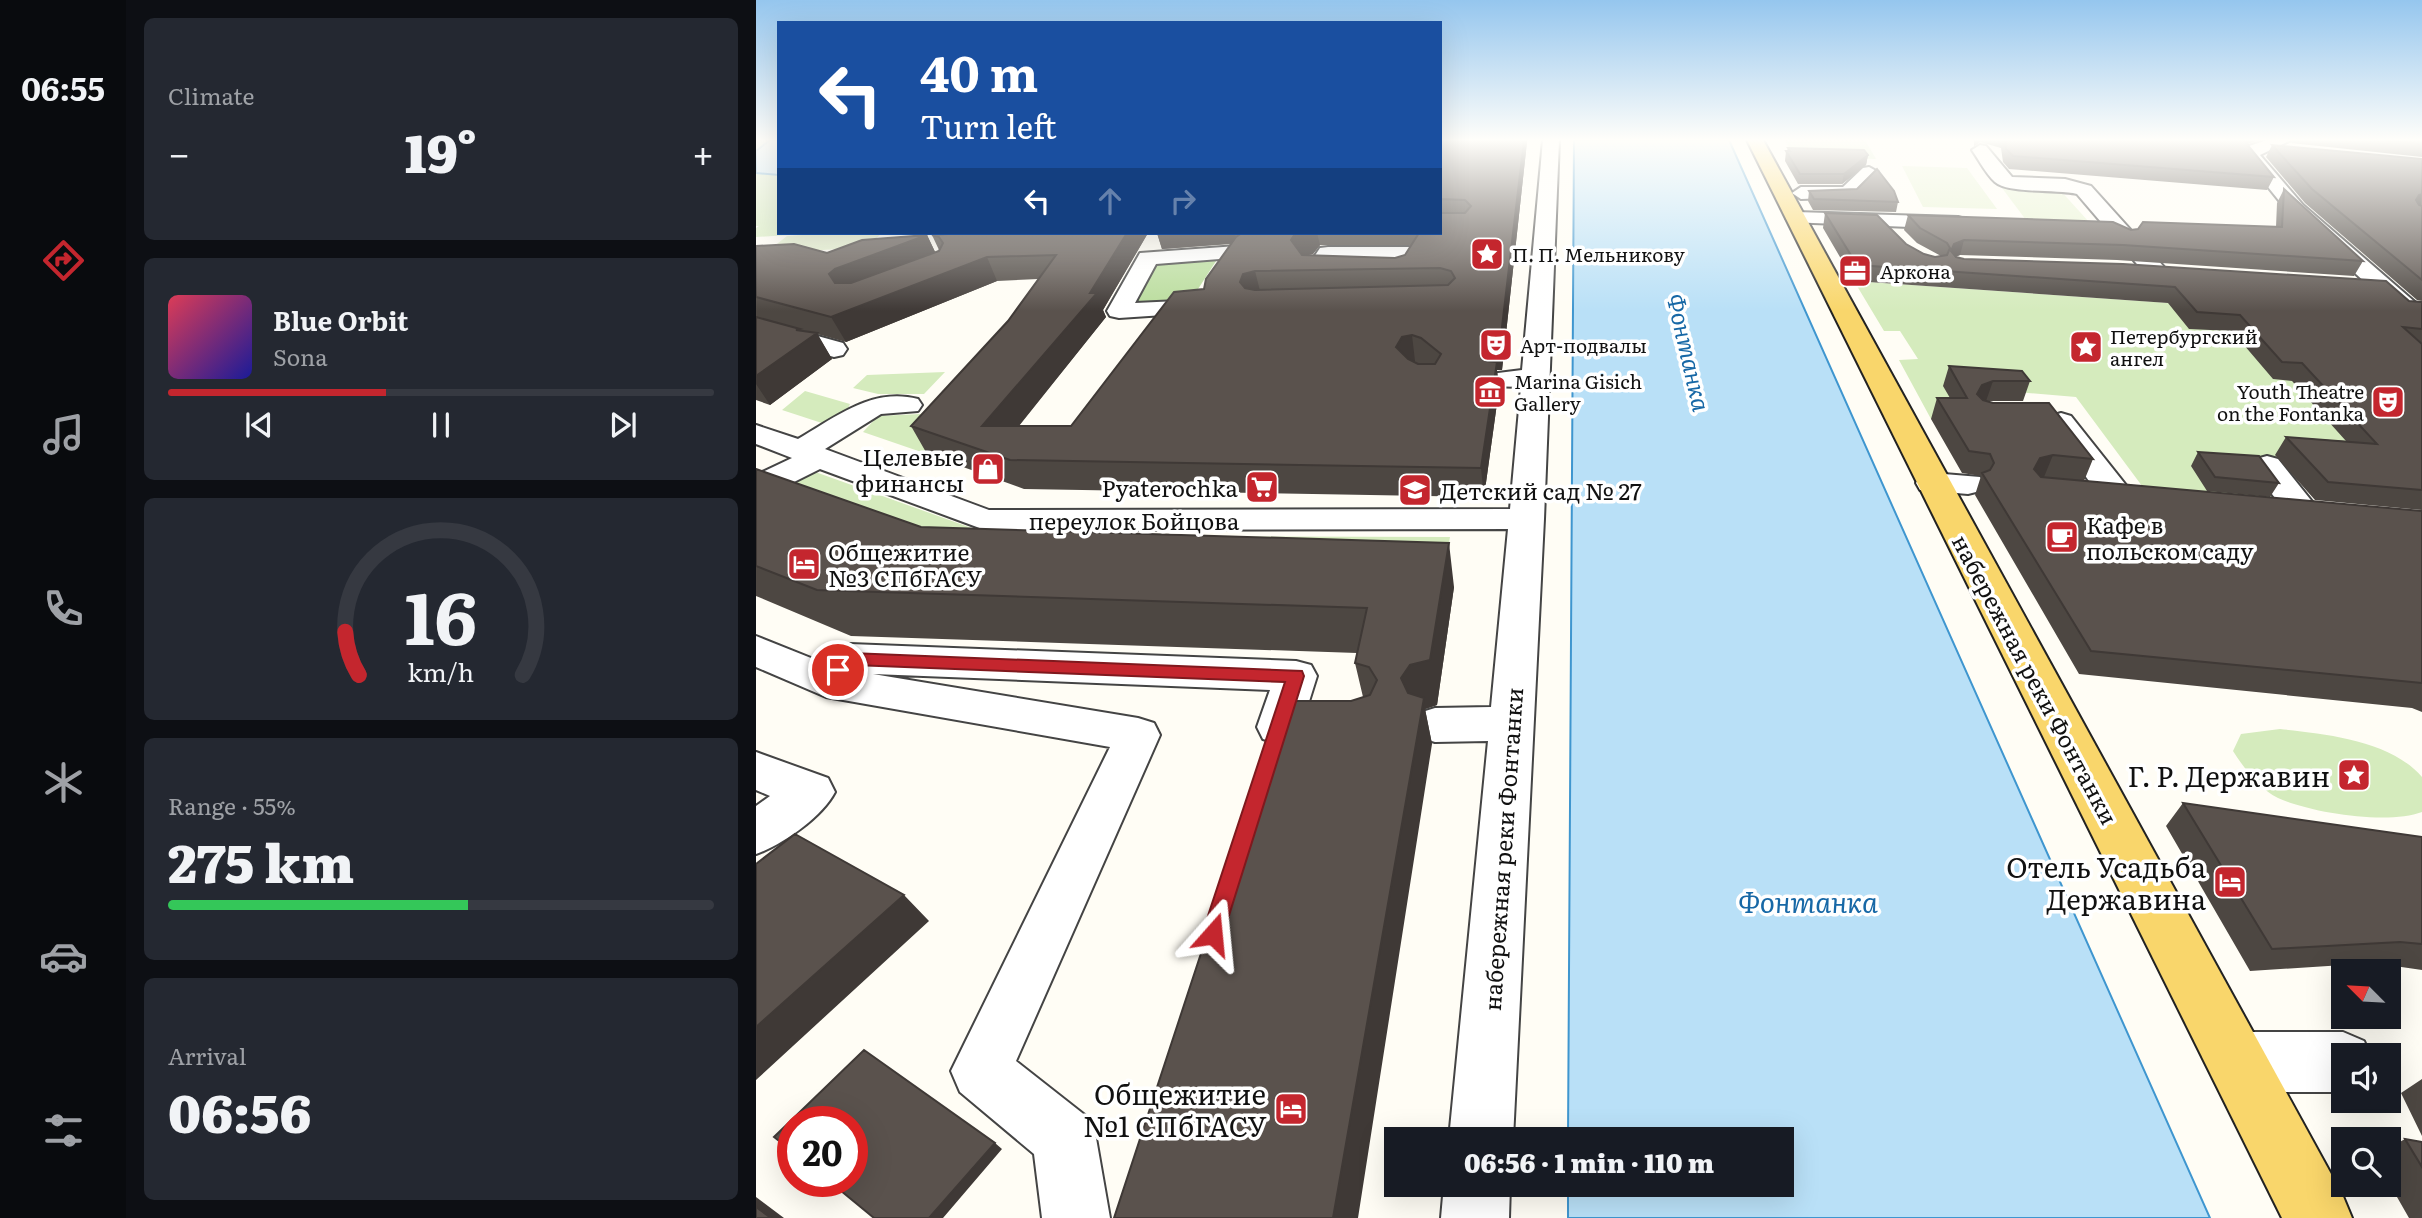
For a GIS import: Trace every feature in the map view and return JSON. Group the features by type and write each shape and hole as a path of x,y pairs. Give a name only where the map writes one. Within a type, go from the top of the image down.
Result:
{"main road":[{"name":"набережная реки Фонтанки","path":"1784,197 1950,484 2318,1218"}],"street":[{"name":"набережная реки Фонтанки","path":"1482,1127 1541,299 1533,227 1539,197"},
{"path":"1789,206 1831,197"},
{"path":"2089,197 2113,228 2134,244 2156,272"},
{"path":"2288,197 2296,209 2410,310 2422,310"},
{"path":"1789,206 1881,220 1977,223"},
{"path":"1881,220 1900,243"},
{"path":"2086,227 2113,228"},
{"path":"1159,239 1228,269"},
{"path":"2130,271 2180,274"},
{"path":"2347,285 2384,287"},
{"path":"1514,300 1541,299"},
{"path":"763,333 802,322"},
{"path":"763,333 834,349"},
{"path":"1500,380 1536,378"},
{"path":"841,396 875,406 908,405"},
{"path":"756,488 810,454 875,406"},
{"path":"2031,413 2055,413 2132,497 2080,493"},
{"name":"переулок Бойцова","path":"756,434 985,520 1527,520"},
{"path":"2264,508 2315,512 2267,466"},
{"path":"756,650 826,682 1138,735 981,1071 1064,1138 1076,1218"},
{"path":"826,682 850,659 1296,676 1273,747 1335,727"},
{"path":"1434,725 1511,724"},
{"path":"756,770 811,792 756,834"},
{"path":"2238,1062 2331,1062"},
{"path":"1475,1218 1476,1197"}],"green space":[{"path":"756,197 777,197 777,235 788,235 756,237 756,228 759,226 756,226"},
{"path":"1918,197 1988,197 1997,209 1923,207"},
{"path":"2009,197 2066,197 2089,222 2026,220"},
{"path":"880,235 867,247 764,254 787,236"},
{"path":"1218,258 1191,300 1135,302 1157,262"},
{"path":"1854,281 2169,303 2249,332 2292,381 2422,467 2276,455 2312,505 2145,490 2076,397 1944,386 1962,419 1931,419 1899,360 1918,359 1900,331 1884,331"},
{"path":"945,372 924,394 878,394 853,388 867,375"},
{"path":"805,391 850,404 847,411 831,426 782,410"},
{"path":"962,412 927,454 863,432 878,416"},
{"path":"807,469 980,531 1007,536 1450,537 1445,566 977,553 781,482"},
{"path":"2280,729 2356,741 2393,755 2422,777 2422,812 2390,817 2350,816 2292,803 2271,794 2252,778 2233,751 2241,734"}],"water":[{"name":"Фонтанка","path":"1574,197 1754,197 2210,1218 1568,1218 1568,1197 1794,1197 1794,1127 1568,1127"}],"building":[{"path":"1442,197 1517,197 1500,344 1488,345 1482,352 1486,361 1497,362 1481,468 1010,460 911,426 1008,321 1056,255 987,257 831,317 756,297 756,246 794,244 827,253 862,240 927,235 835,269 829,274 835,283 851,283 939,251 943,243 939,237 932,235 1126,235 1090,293 1097,293 982,426 1071,426 1174,292 1204,289 1206,279 1239,235 1294,235 1291,240 1302,255 1395,258 1405,255 1418,235 1442,235 1442,213 1465,213 1471,206 1465,200 1442,199","holes":["1440,268 1451,271 1455,278 1448,285 1255,290 1245,288 1240,282 1243,274 1255,271","1412,335 1421,338 1441,354 1435,364 1418,364 1408,359 1396,347 1402,337"]},
{"path":"1813,197 1896,197 1898,202"},
{"path":"2284,197 2293,197 2363,261 2123,245 1964,240 1954,244 1951,251 1956,257 1964,259 2123,264 2386,281 2409,301 2422,302 2422,329 2403,327 2422,344 2422,490 2328,482 2286,437 2377,444 2302,363 2282,362 2240,315 2197,312 2175,287 1857,265 1825,213 1877,215 1906,244 1935,257 1947,255 1950,248 1947,243 1920,228 1908,215 2113,222 2131,230 2138,229 2143,222 2282,227"},
{"path":"2321,197 2418,197 2416,200 2422,206 2422,280"},
{"path":"756,317 800,329 796,330 817,333 756,376"},
{"path":"1949,366 2022,371 2030,381 1993,381 1982,385 1977,394 1983,400 1993,403 2049,403 2093,459 2053,455 2040,458 2034,469 2041,477 2422,511 2422,683 2091,651 1982,473 1990,470 1994,463 1990,454 1969,451 1937,398 1967,398"},
{"path":"2198,452 2259,456 2279,483 2215,477"},
{"path":"756,469 921,527 1449,543 1430,660 1410,665 1401,678 1408,693 1424,698 1333,1218 1114,1218 1284,701 1351,701 1370,695 1377,680 1369,667 1355,663 1367,608 817,590 756,566"},
{"path":"2183,803 2422,837 2422,944 2400,942 2272,949"},
{"path":"795,834 904,895 756,1027 756,864"},
{"path":"864,1050 995,1143 929,1218 874,1218 848,1197 868,1197 868,1106 806,1106"},
{"path":"2405,1139 2422,1142 2422,1167"},
{"path":"756,1207 771,1218 756,1218"}],"place":[{"name":"П. П. Мельникову","path":"1487,254"},
{"name":"Аркона","path":"1855,271"},
{"name":"Арт-подвалы","path":"1496,345"},
{"name":"Петербургский ангел","path":"2086,347"},
{"name":"Marina Gisich Gallery","path":"1490,392"},
{"name":"Youth Theatre on the Fontanka","path":"2388,402"},
{"name":"Целевые финансы","path":"988,469"},
{"name":"Pyaterochka","path":"1262,487"},
{"name":"Детский сад № 27","path":"1415,490"},
{"name":"Кафе в польском саду","path":"2062,537"},
{"name":"Общежитие №3 СПбГАСУ","path":"804,564"},
{"name":"Г. Р. Державин","path":"2354,775"},
{"name":"Отель Усадьба Державина","path":"2230,882"},
{"name":"Общежитие №1 СПбГАСУ","path":"1291,1109"}],"route":[{"path":"838,670 850,659 1296,676 1213,934"}]}
